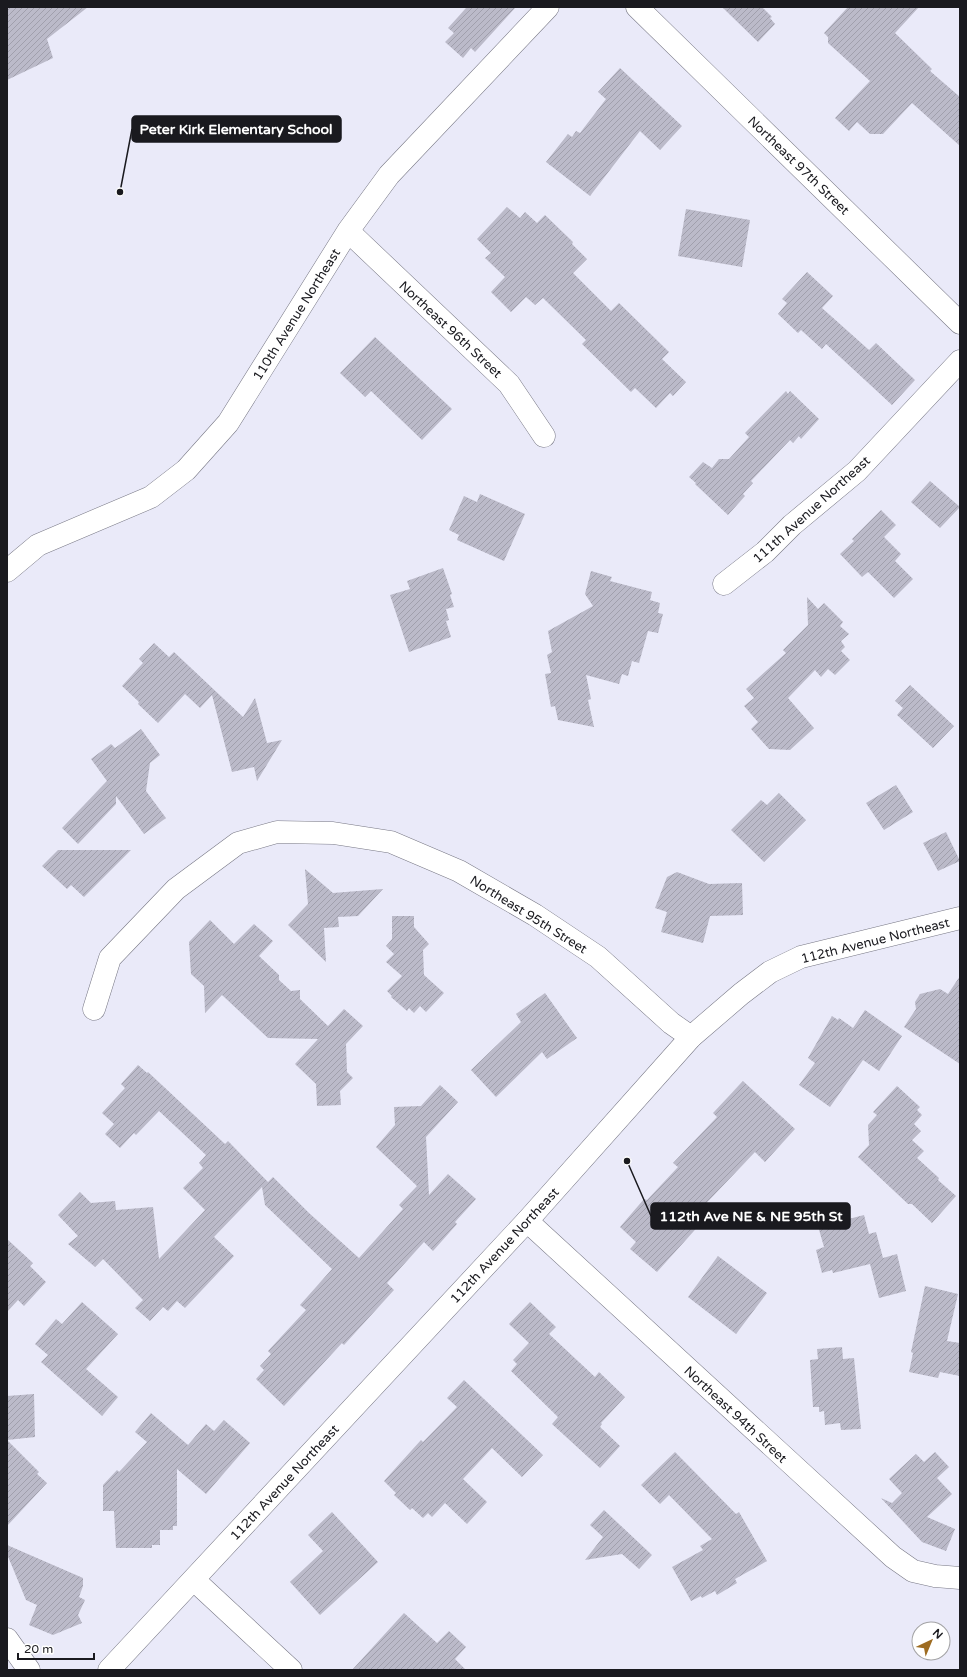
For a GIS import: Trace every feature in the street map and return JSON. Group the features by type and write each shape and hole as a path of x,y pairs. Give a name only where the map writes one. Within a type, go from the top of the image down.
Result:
{"street":[{"name":"110th Avenue Northeast","path":"7,571 38,545 151,497 186,470 228,423 348,231 389,175 548,7"},
{"name":"Northeast 97th Street","path":"637,7 960,323"},
{"name":"Northeast 96th Street","path":"348,231 509,384 544,436"},
{"name":"111th Avenue Northeast","path":"724,584 765,552 792,525 857,471 960,361"},
{"name":"Northeast 95th Street","path":"94,1009 110,958 176,889 238,843 277,832 332,833 391,842 459,871 535,915 598,957 671,1023 691,1037"},
{"name":"112th Avenue Northeast","path":"109,1670 527,1221 691,1037 741,994 764,977 801,957 960,918"},
{"name":"Northeast 94th Street","path":"527,1221 893,1557 913,1570 936,1576 960,1578"},
{"path":"194,1580 291,1670"},
{"path":"7,1639 29,1670"}],"building":[{"path":"7,7 88,7 47,39 53,58 7,80"},
{"path":"467,7 516,7 475,52 471,48 463,58 445,42 454,33 448,28"},
{"path":"722,7 762,7 772,17 770,18 775,24 758,42"},
{"path":"848,7 919,7 895,33 932,69 930,71 960,97 960,146 912,103 883,134 870,134 857,122 849,131 835,118 870,81 828,43 828,37 824,33"},
{"path":"620,68 682,126 660,150 640,131 590,196 546,162 568,134 572,137 576,131 580,133 606,99 598,92"},
{"path":"507,207 520,218 525,212 537,223 545,215 573,242 572,244 587,259 573,273 611,311 619,303 669,352 662,359 686,382 673,396 670,393 656,408 635,388 631,392 582,344 586,340 543,298 535,305 526,297 511,312 491,292 505,277 485,258 491,253 477,239"},
{"path":"686,209 750,220 742,267 678,256"},
{"path":"807,272 833,296 822,308 869,350 876,343 915,380 892,405 826,344 822,349 801,330 798,333 778,314 787,303 782,299"},
{"path":"375,337 452,409 422,440 371,391 365,397 340,373"},
{"path":"786,391 788,394 790,391 819,419 801,439 799,436 793,443 790,440 751,481 753,483 743,494 745,496 728,515 689,477 703,462 712,468 719,459 729,459 749,437 745,433"},
{"path":"930,481 960,507 940,528 911,502"},
{"path":"480,494 525,514 504,561 457,540 459,535 449,530 464,496 477,502"},
{"path":"881,510 896,525 884,537 901,554 895,561 913,579 894,598 868,572 862,577 840,554 854,541 852,539"},
{"path":"443,568 452,594 450,595 454,607 446,609 449,620 446,621 451,637 409,652 390,595 410,589 407,581"},
{"path":"591,571 612,577 610,581 652,592 650,600 660,603 658,613 663,614 658,633 648,631 639,663 632,661 628,676 622,674 619,684 586,675 591,699 588,700 594,727 558,720 555,706 551,707 545,674 551,673 547,655 552,652 548,631 593,606 585,594"},
{"path":"807,597 818,609 824,603 843,622 840,626 849,634 841,641 845,647 841,651 850,660 835,675 828,669 821,677 815,670 788,698 814,728 790,750 769,749 751,729 758,722 744,706 754,698 746,689 786,653 783,650 808,625"},
{"path":"154,643 169,657 174,652 243,717 255,698 267,743 282,740 257,781 254,767 232,772 212,695 200,708 185,694 158,723 122,686 143,663 139,659"},
{"path":"910,685 954,726 933,748 897,715 903,708 895,701"},
{"path":"141,729 160,755 150,763 146,791 166,818 144,834 116,796 116,804 78,844 62,828 107,781 91,759 111,744 115,748"},
{"path":"896,785 913,812 884,830 866,803"},
{"path":"779,793 806,820 764,862 731,830 761,800 767,805"},
{"path":"946,832 960,861 938,871 923,843"},
{"path":"58,850 131,850 84,897 71,885 67,889 42,866"},
{"path":"305,869 333,893 383,889 358,916 338,917 339,927 324,928 326,962 288,925 308,904"},
{"path":"677,872 709,884 742,883 743,915 710,916 703,943 661,932 667,912 655,908 667,877"},
{"path":"392,916 414,916 414,927 429,944 423,950 424,975 444,993 426,1012 420,1006 414,1013 409,1008 407,1011 391,997 392,996 387,991 402,976 386,962 394,954 386,946 392,939"},
{"path":"210,920 234,944 254,924 273,941 259,956 279,975 279,980 291,991 300,990 300,999 328,1026 344,1009 363,1026 346,1044 347,1072 353,1078 340,1091 341,1105 317,1106 316,1084 295,1064 318,1039 268,1038 222,995 205,1013 204,986 191,974 189,942"},
{"path":"960,976 960,1064 904,1027 916,1009 915,1002 920,994 940,989 948,994"},
{"path":"545,993 577,1038 547,1059 542,1052 496,1097 471,1070 521,1022 516,1014"},
{"path":"865,1010 902,1036 879,1071 863,1060 830,1107 799,1085 815,1063 808,1058 832,1016 838,1020 839,1018 853,1028"},
{"path":"138,1065 147,1073 148,1072 225,1144 228,1141 268,1182 273,1177 309,1213 359,1258 403,1209 399,1205 417,1186 376,1147 395,1125 394,1107 421,1106 440,1085 458,1102 426,1137 429,1195 448,1174 476,1199 455,1222 457,1224 433,1251 424,1242 387,1283 394,1290 344,1345 342,1343 284,1406 256,1379 264,1370 260,1366 271,1354 268,1351 306,1310 300,1305 332,1269 265,1205 262,1187 214,1237 234,1256 185,1308 177,1301 168,1311 163,1307 150,1321 135,1308 143,1300 103,1259 95,1267 68,1244 78,1236 58,1215 80,1192 91,1203 115,1201 116,1210 153,1207 159,1259 205,1210 183,1188 203,1168 199,1163 206,1155 159,1111 136,1135 134,1133 120,1148 105,1134 114,1124 102,1113 125,1088 121,1084"},
{"path":"743,1081 795,1129 765,1162 755,1152 695,1215 702,1222 657,1272 630,1249 636,1242 620,1227 644,1199 647,1200 678,1167 673,1163 717,1117 713,1113"},
{"path":"897,1086 920,1107 917,1110 922,1115 914,1124 921,1131 912,1140 924,1151 917,1158 956,1196 932,1223 912,1204 908,1204 858,1157 869,1145 868,1125 877,1115 873,1112"},
{"path":"842,1212 845,1220 864,1215 869,1234 876,1232 883,1258 897,1254 906,1291 879,1298 870,1264 833,1273 832,1270 822,1273 816,1250 824,1247 816,1219"},
{"path":"7,1239 33,1263 30,1266 46,1282 24,1306 18,1300 7,1312"},
{"path":"718,1256 767,1293 736,1334 688,1297"},
{"path":"925,1286 958,1294 947,1341 960,1343 960,1376 940,1372 938,1378 909,1372 913,1353 911,1352"},
{"path":"82,1302 118,1334 86,1369 118,1397 102,1416 41,1362 48,1355 35,1344 56,1319 62,1324"},
{"path":"530,1302 556,1327 549,1334 595,1377 599,1372 625,1397 601,1423 602,1424 600,1427 620,1446 600,1468 552,1424 558,1417 511,1371 517,1364 513,1360 529,1343 509,1324"},
{"path":"842,1347 843,1359 854,1358 861,1429 841,1430 840,1423 825,1425 824,1411 819,1412 819,1407 813,1407 810,1360 818,1359 817,1349"},
{"path":"464,1380 543,1455 522,1477 492,1448 463,1479 487,1502 467,1524 445,1503 432,1517 428,1513 423,1518 412,1508 410,1510 394,1495 396,1493 384,1481 421,1440 423,1442 457,1407 447,1398"},
{"path":"34,1394 35,1437 7,1440 7,1396"},
{"path":"151,1413 188,1445 206,1424 214,1431 224,1420 250,1443 206,1494 177,1469 177,1526 173,1526 173,1530 160,1530 160,1545 152,1545 152,1548 116,1548 114,1511 103,1511 103,1485 117,1470 119,1472 147,1442 135,1432"},
{"path":"7,1440 39,1472 37,1474 47,1483 7,1526"},
{"path":"675,1452 736,1514 739,1512 767,1561 735,1579 737,1583 717,1595 715,1591 702,1598 701,1596 691,1601 672,1567 703,1550 700,1546 712,1539 669,1495 660,1504 641,1485"},
{"path":"935,1452 949,1467 937,1478 952,1494 927,1517 955,1529 946,1551 922,1542 881,1498 892,1503 902,1493 889,1479 916,1454 924,1462"},
{"path":"604,1510 652,1555 639,1569 622,1554 585,1560 603,1537 590,1525"},
{"path":"332,1512 378,1562 320,1615 290,1582 323,1551 308,1535"},
{"path":"7,1545 83,1578 83,1586 79,1597 85,1600 78,1615 82,1623 53,1635 29,1625 37,1605 26,1600 7,1554"},
{"path":"404,1613 437,1643 449,1631 466,1647 455,1659 466,1670 352,1670"}],"place":[{"name":"Peter Kirk Elementary School","path":"120,192"},
{"name":"112th Ave NE & NE 95th St","path":"627,1161"}]}
